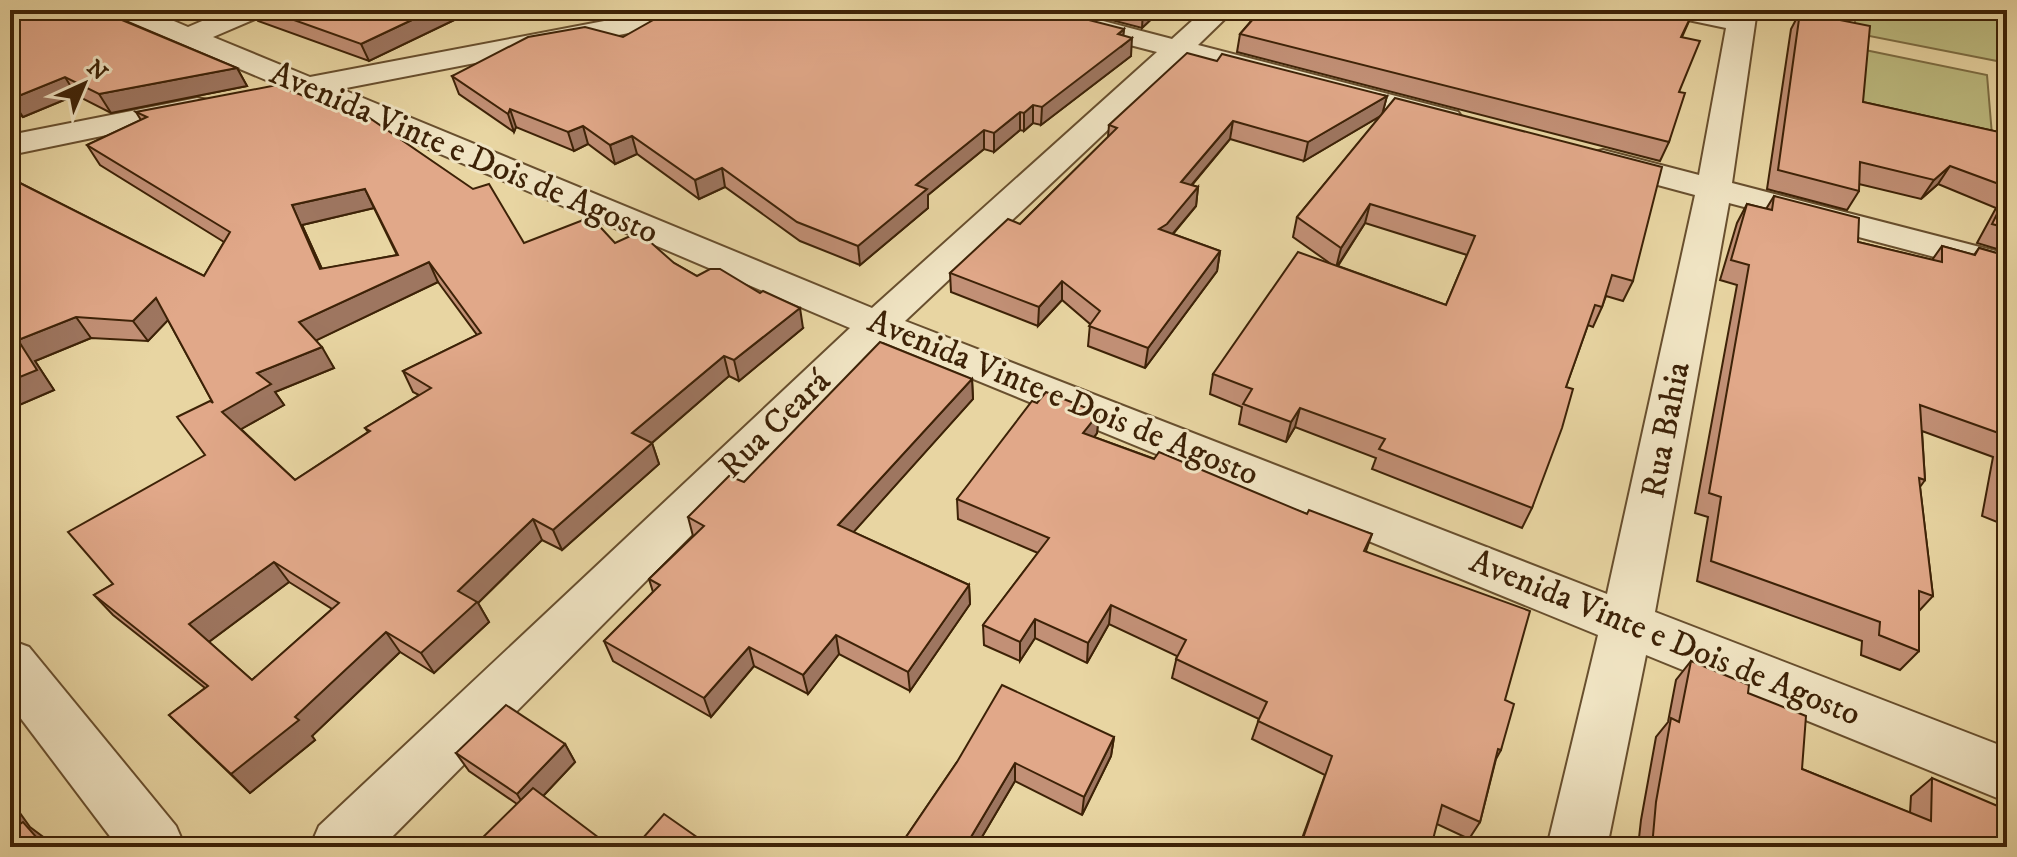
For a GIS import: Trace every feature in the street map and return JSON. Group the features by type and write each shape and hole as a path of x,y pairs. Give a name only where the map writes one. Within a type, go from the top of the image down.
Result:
{"street":[{"name":"Avenida Vinte e Dois de Agosto","path":"124,10 877,325 2007,775"},
{"path":"188,37 252,10"},
{"path":"257,96 706,10"},
{"path":"1028,10 1483,129"},
{"name":"Rua Ceará","path":"340,847 877,325 1220,10"},
{"path":"1679,10 1742,16"},
{"name":"Rua Bahia","path":"1577,847 1627,622 1714,188 1742,16"},
{"path":"10,145 226,102"},
{"path":"1575,152 2007,265"},
{"path":"10,663 155,847"}],"shaded area":[{"path":"1856,10 2007,10 2007,63 1854,33"},
{"path":"1865,50 1987,75 1992,135 1861,115"}],"building":[{"path":"10,10 98,10 237,68 99,94 65,77 11,99"},
{"path":"266,10 433,10 361,44"},
{"path":"671,10 1050,10 1124,29 1118,34 1132,38 1042,107 1033,105 1024,113 1020,112 994,133 984,130 916,185 927,189 858,246 797,222 722,168 695,180 632,136 610,145 583,126 568,132 510,109 508,114 452,76 528,37 585,27 623,37"},
{"path":"1261,10 1694,10 1681,37 1700,41 1679,92 1685,93 1669,142 1240,34"},
{"path":"1800,12 1870,26 1863,102 2003,133 2007,127 2007,187 1950,166 1934,180 1860,162 1859,191 1778,170"},
{"path":"1187,53 1217,61 1222,54 1387,96 1308,142 1233,121 1181,182 1198,187 1167,224 1159,229 1220,251 1148,348 1089,326 1100,311 1062,281 1039,307 950,273 1008,219 1020,224 1117,128 1109,125"},
{"path":"277,85 362,120 368,117 473,189 489,184 524,243 591,217 615,243 639,232 674,263 697,276 710,269 720,269 760,293 763,291 800,308 734,360 724,356 632,433 652,443 553,530 533,519 458,591 477,602 421,653 386,632 295,717 299,720 231,774 169,715 208,686 94,595 113,584 68,532 205,455 177,417 210,401 213,403 156,298 133,321 76,317 18,340 37,370 10,381 10,178 204,276 230,232 87,145 147,117 136,112","holes":["365,189 398,255 320,269 292,205","429,262 481,333 403,371 431,388 365,428 370,431 295,480 222,412 271,384 257,373 322,347 299,322","274,562 339,603 252,680 189,624"]},
{"path":"1395,98 1662,167 1633,281 1612,275 1602,307 1595,305 1566,387 1573,389 1562,428 1532,508 1379,449 1385,439 1300,408 1291,422 1243,404 1252,389 1213,374 1298,252 1446,305 1475,236 1370,204 1341,248 1297,217"},
{"path":"2007,194 2007,228 1992,224"},
{"path":"1774,196 1859,218 1858,242 1942,262 1942,246 1975,255 1979,248 2007,256 2007,436 1920,405 1925,480 1919,478 1933,596 1919,591 1919,651 1879,635 1880,622 1711,561 1721,497 1709,493 1749,265 1731,260 1747,204 1772,210"},
{"path":"880,342 972,379 838,525 969,585 908,672 836,635 803,675 749,647 704,698 604,641 660,585 649,579 704,526 688,517 729,476 744,482"},
{"path":"1046,392 1099,413 1083,433 1154,459 1159,452 1307,514 1309,510 1372,534 1364,551 1530,611 1505,700 1514,704 1501,750 1498,749 1480,822 1442,805 1431,847 1287,847 1290,839 1301,844 1332,756 1258,721 1267,702 1176,659 1186,640 1111,605 1088,643 1035,619 1020,642 983,625 1049,538 957,499 1032,401 1037,403"},
{"path":"2007,460 2007,498 2001,496"},
{"path":"1691,661 1749,685 1748,693 1806,716 1802,769 1931,821 1932,778 2007,810 2007,847 1652,847 1656,802 1671,718 1679,722"},
{"path":"1002,685 1114,737 1084,797 1015,763 965,847 917,847 904,840 957,762"},
{"path":"506,705 565,744 517,794 456,753"},
{"path":"533,788 611,847 473,847"},
{"path":"664,814 711,847 635,847"},
{"path":"10,815 17,826 23,822 45,847 10,847"}]}
